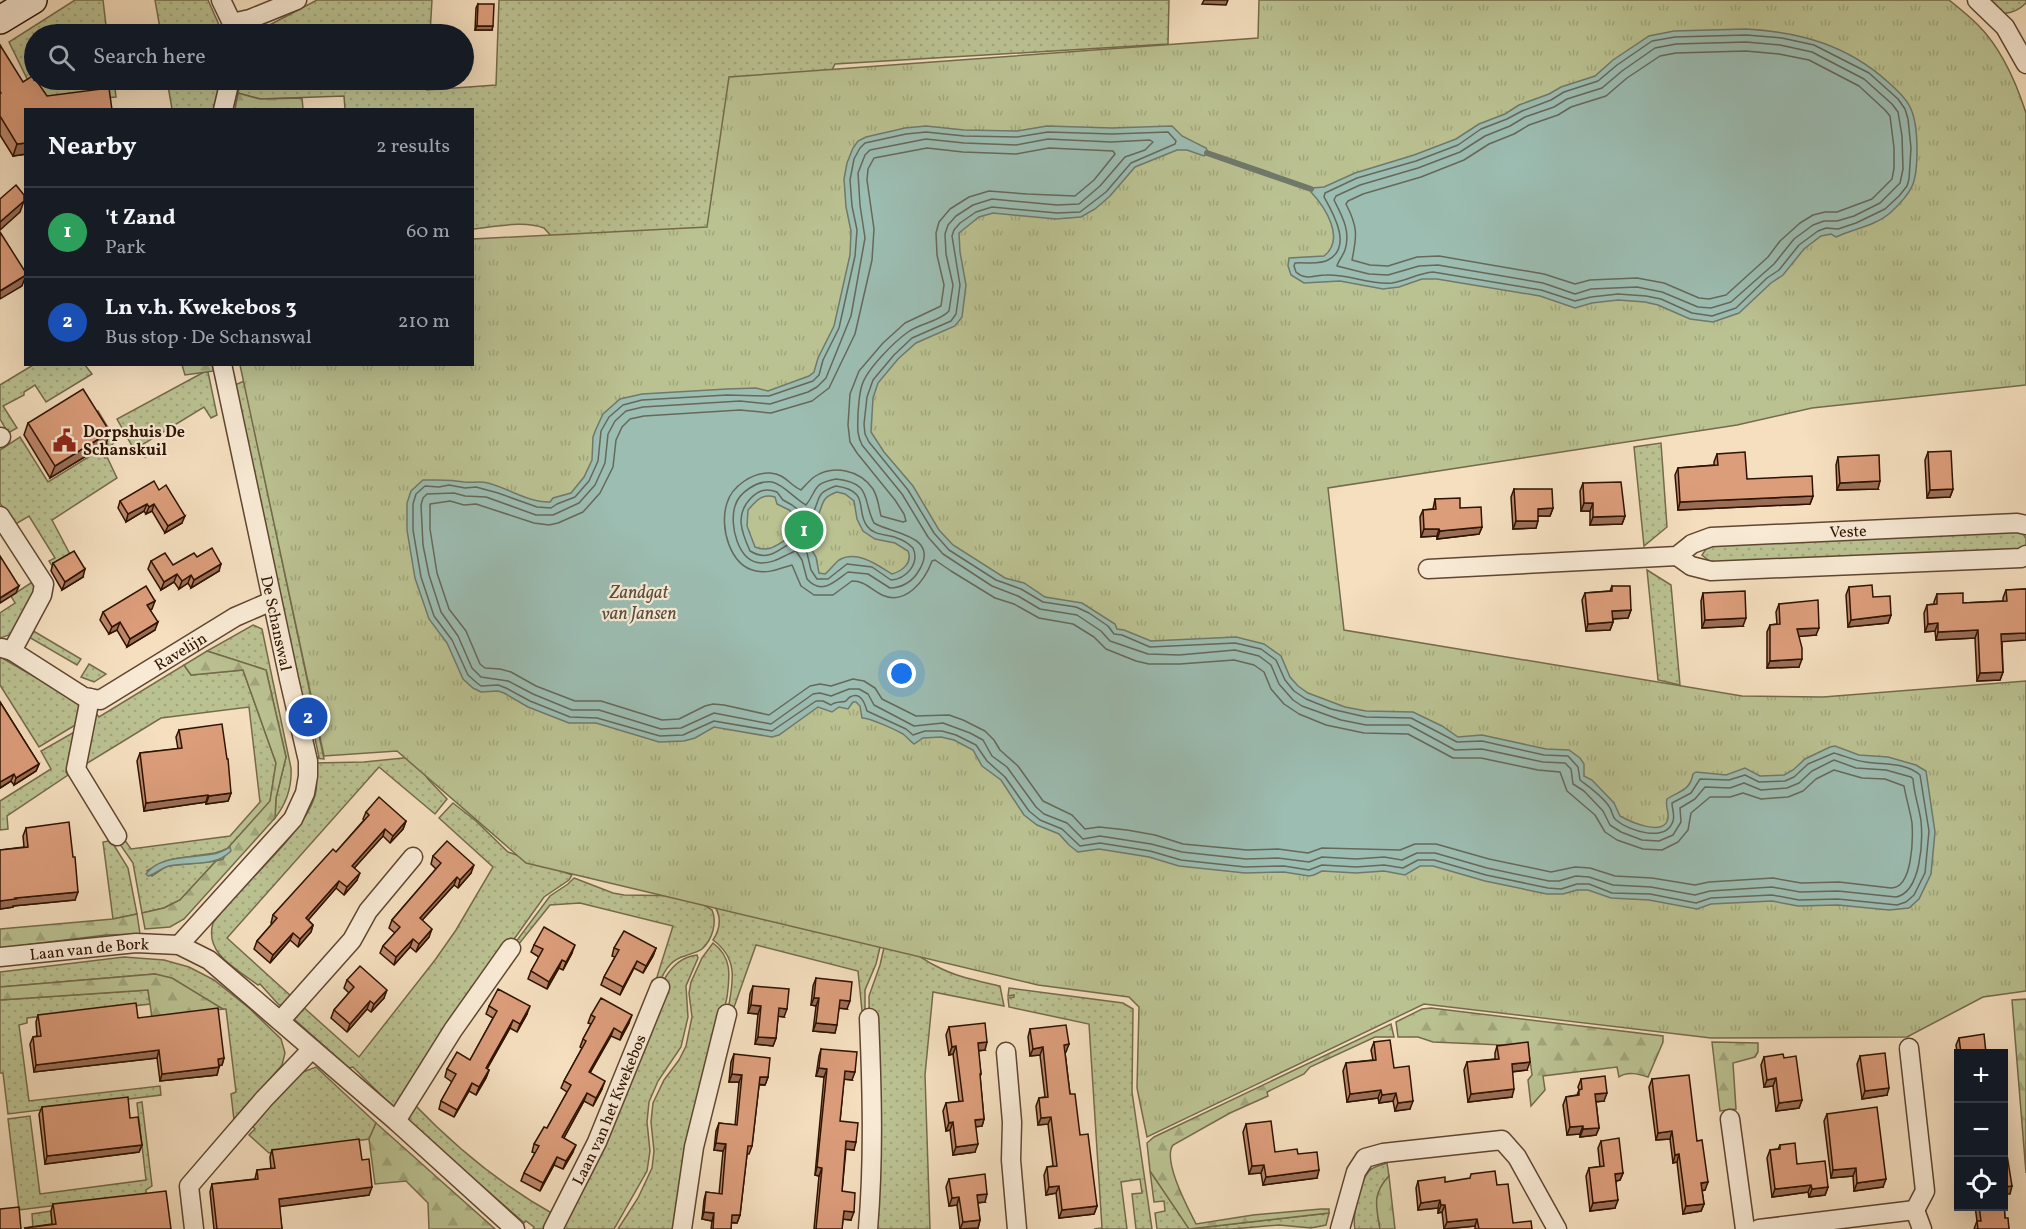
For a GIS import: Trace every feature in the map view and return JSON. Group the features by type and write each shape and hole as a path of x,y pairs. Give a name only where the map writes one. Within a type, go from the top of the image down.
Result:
{"main road":[{"path":"0,20 33,0"}],"street":[{"path":"221,0 231,24"},
{"path":"242,24 297,0"},
{"path":"1977,0 2006,27 2026,64"},
{"path":"223,108 228,90"},
{"name":"De Schanswal","path":"179,945 293,819 305,793 308,761 222,366"},
{"path":"0,516 44,584 42,595 6,649 84,697 90,698 76,769 117,836"},
{"name":"Veste","path":"1428,569 1677,556 1692,544 1711,537 2017,523 2026,525"},
{"name":"Veste","path":"1677,556 1691,566 1711,572 2021,558 2026,555"},
{"name":"Ravelijn","path":"90,698 100,700 235,617 272,601"},
{"path":"280,1021 352,940 368,911 414,857"},
{"name":"Laan van de Bork","path":"0,957 136,943 179,945"},
{"path":"179,945 209,960 396,1121 515,1229"},
{"path":"396,1121 459,1021 511,948"},
{"name":"Laan van het Kwekebos","path":"553,1229 605,1123 660,987"},
{"path":"682,1229 694,1147 727,1014"},
{"path":"868,1229 872,1188 873,1120 869,1018"},
{"path":"1909,1048 1925,1191 1915,1210 1922,1229"},
{"path":"194,1229 189,1186 264,1099 312,1049"},
{"path":"1006,1052 1017,1229"},
{"path":"1730,1119 1745,1229"},
{"path":"1340,1229 1356,1172 1365,1158 1383,1153 1502,1140 1517,1157 1557,1229"},
{"path":"1760,1229 1915,1210"}],"green space":[{"path":"75,0 103,0 106,24 37,24"},
{"path":"155,0 208,0 219,24 159,24"},
{"path":"317,0 432,0 431,24 271,24"},
{"path":"499,0 1169,0 1168,44 835,64 800,135 642,338 544,228 518,224 474,229 474,108 345,108 344,96 260,99 238,93 239,90 474,90 474,87 496,85"},
{"path":"1259,0 1949,0 1987,34 2007,66 2026,113 2026,385 1812,408 1737,425 1328,488 1344,630 1742,696 1823,697 2026,681 2026,991 1983,997 1907,1037 1711,1038 1424,1004 1147,1137 1137,1088 1139,1007 1129,997 1038,985 526,863 397,751 324,756 240,366 474,366 474,239 707,227 729,77 1258,38"},
{"path":"1989,0 2026,0 2026,3 2015,11 2002,13"},
{"path":"24,32 24,72 9,42"},
{"path":"33,90 115,90 116,97 39,103"},
{"path":"169,90 220,90 215,108 172,108"},
{"path":"238,93 260,99 302,98 303,108 235,108"},
{"path":"31,366 86,366 92,374 46,402 35,385 24,392 24,395 3,406 17,428 8,433 0,419 0,385"},
{"path":"182,366 212,366 214,371 185,375"},
{"path":"204,372 208,372 217,415 211,418 204,407 140,446 145,457 136,453 117,419"},
{"path":"244,381 324,759 313,758 319,757 310,715 304,716 235,385"},
{"path":"98,411 115,439 113,444 101,453 105,458 107,457 117,478 52,520 72,558 54,569 49,561 55,558 29,516 14,525 0,503 0,450 20,437 48,482 108,445 91,416"},
{"path":"1661,443 1667,527 1644,546 1634,447"},
{"path":"2020,530 2026,538 2026,545 2017,550 1712,563 1702,555 1706,549 1717,545"},
{"path":"1647,570 1671,585 1680,685 1658,680"},
{"path":"34,581 34,594 12,634 0,638 0,613 15,603 11,596"},
{"path":"253,625 262,629 291,768 288,794 275,818 276,798 286,757 266,670 207,651"},
{"path":"30,629 81,659 77,665 27,636"},
{"path":"207,651 266,670 286,757 276,798 275,818 184,919 170,927 145,929 142,913 164,908 180,900 216,861 223,859 230,847 227,849 270,801 276,763 243,670 191,675 184,665"},
{"path":"0,657 82,704 77,724 39,747 0,685"},
{"path":"89,664 106,674 94,682 81,677"},
{"path":"184,665 191,675 243,670 276,763 270,802 227,849 173,859 147,871 152,876 167,866 216,861 180,900 164,908 142,913 133,863 117,840 122,836 131,849 230,836 260,802 249,707 161,718 86,764 95,712 99,717"},
{"path":"76,731 66,772 68,775 7,816 8,829 0,830 0,801 51,769 41,751"},
{"path":"413,757 428,779 447,799 435,814 379,767 227,938 292,997 285,1004 279,1005 260,984 258,985 224,960 213,944 211,934 213,923 300,824 316,791 314,763 364,762"},
{"path":"453,803 476,821 508,852 572,875 569,880 544,897 394,1108 353,1067 349,1068 294,1019 302,1006 359,1057 435,960 456,930 493,867 439,818"},
{"path":"103,842 112,842 128,868 137,914 113,919"},
{"path":"574,878 624,895 690,896 712,910 713,930 702,949 672,963 660,982 656,980 673,926 580,903 550,905 518,945 515,943 550,896"},
{"path":"715,907 882,939 876,964 865,990 865,1011 862,1011 858,971 756,945 733,1010 728,1010 732,972 727,955 713,940 719,924 719,915"},
{"path":"137,914 140,934 106,935 0,948 0,929 113,919"},
{"path":"886,939 900,944 951,973 1000,986 1004,1006 933,992 925,1075 930,1229 873,1229 869,996"},
{"path":"713,943 727,960 729,974 727,997 677,1229 618,1229 638,1198 652,1168 653,1103 664,1080 686,1046 692,1017 689,993 691,982 702,958"},
{"path":"697,955 698,958 686,986 688,1017 681,1047 658,1081 649,1102 647,1122 650,1151 647,1171 614,1229 558,1229 665,978 678,962"},
{"path":"124,957 164,960 189,967 214,980 249,1008 281,1039 285,1053 282,1065 234,1120 231,1094 236,1092 226,1009 155,974 0,987 0,972"},
{"path":"155,974 172,978 223,1009 152,1018 148,990 0,1000 0,987"},
{"path":"1009,988 1123,1003 1133,1009 1132,1092 1152,1229 1136,1229 1132,1194 1142,1193 1140,1179 1121,1182 1127,1229 1094,1229 1102,1228 1089,1024 1009,1007 1008,998 1014,995 1008,996"},
{"path":"148,990 150,1004 27,1018 27,1023 19,1025 29,1101 160,1086 161,1095 8,1114 3,1073 0,1073 0,1000"},
{"path":"2026,999 2026,1173 2012,1000"},
{"path":"1431,1008 1663,1036 1663,1042 1648,1077 1629,1074 1619,1077 1617,1067 1543,1076 1545,1090 1531,1106 1528,1080 1532,1075 1528,1046 1433,1042 1418,1037 1398,1037 1396,1022 1422,1009"},
{"path":"1391,1024 1394,1037 1375,1037 1310,1067 1304,1074 1267,1092 1268,1096 1230,1113 1173,1145 1171,1161 1173,1172 1196,1224 1253,1215 1321,1209 1329,1209 1329,1213 1189,1229 1150,1171 1147,1143 1154,1137"},
{"path":"1712,1042 1758,1043 1758,1052 1755,1057 1733,1063 1736,1109 1720,1111"},
{"path":"316,1067 376,1123 369,1139 269,1153 249,1135 255,1129 250,1123 298,1074"},
{"path":"142,1102 152,1186 146,1190 146,1194 19,1210 8,1119 30,1116 40,1194 146,1180 137,1103"},
{"path":"413,1103 480,1165 555,1215 547,1229 533,1229 534,1227 526,1221 524,1223 409,1122 408,1114"},
{"path":"376,1123 495,1229 429,1229 428,1203 406,1181 375,1184 369,1139"},
{"path":"1387,1163 1389,1176 1380,1188 1377,1201 1380,1229 1355,1229 1356,1208 1366,1176 1373,1168"},
{"path":"1150,1171 1190,1229 1157,1229 1155,1213 1165,1211 1164,1201 1154,1202"},
{"path":"1389,1176 1395,1229 1380,1229 1378,1195"},
{"path":"51,1211 53,1229 33,1229 32,1214"},
{"path":"1329,1213 1326,1225 1311,1228 1279,1225 1232,1229 1190,1229"}],"water":[{"path":"1746,29 1804,37 1839,50 1872,69 1900,93 1911,110 1915,121 1917,161 1915,178 1909,192 1890,213 1871,224 1836,237 1831,234 1821,236 1804,249 1783,275 1739,313 1713,322 1690,319 1645,302 1618,300 1592,303 1575,308 1540,296 1437,279 1422,279 1399,287 1383,289 1340,281 1304,283 1291,275 1288,266 1289,258 1324,256 1333,241 1331,223 1311,192 1312,188 1324,187 1355,173 1456,139 1479,124 1505,114 1519,105 1561,87 1595,76 1613,60 1649,36 1674,31"},
{"name":"Zandgat van Jansen","path":"926,126 964,130 1017,131 1047,126 1112,128 1172,126 1182,136 1206,148 1208,152 1204,156 1187,150 1177,150 1135,167 1110,196 1081,217 1056,219 993,213 979,217 959,233 966,285 962,317 955,326 916,343 898,359 878,383 873,398 871,432 884,452 913,486 939,530 953,545 1005,578 1024,583 1045,597 1082,603 1115,624 1117,629 1151,641 1236,637 1264,644 1281,656 1290,677 1298,686 1308,693 1345,707 1366,711 1413,712 1442,726 1458,737 1482,735 1546,749 1569,750 1584,764 1584,776 1592,780 1614,803 1620,816 1646,826 1660,827 1665,824 1668,818 1667,799 1687,787 1696,772 1726,775 1745,768 1760,776 1784,775 1805,759 1835,746 1859,755 1888,757 1916,765 1926,771 1935,832 1931,874 1919,899 1909,908 1889,910 1838,905 1798,906 1772,901 1711,904 1697,909 1649,900 1611,898 1588,890 1547,894 1485,881 1433,866 1420,866 1405,875 1384,871 1356,873 1322,871 1309,876 1284,872 1245,873 1179,866 1149,857 1099,849 1078,852 1059,834 1037,825 1024,815 1001,780 982,766 973,750 954,740 941,737 923,738 914,744 899,732 862,718 860,706 856,702 853,702 848,709 839,707 832,712 818,707 779,735 772,737 714,727 695,738 684,741 659,742 596,723 569,723 528,707 504,693 481,692 473,688 463,679 447,643 429,619 415,578 407,530 407,503 411,491 423,480 482,482 496,485 526,498 550,502 553,498 571,493 584,477 592,460 593,437 596,429 603,414 620,399 642,394 727,389 756,388 768,391 809,376 814,372 818,358 834,326 850,255 851,231 844,179 847,163 858,141 905,128","holes":["837,492 845,494 854,501 857,519 863,531 875,539 895,543 908,551 908,563 903,569 892,574 874,563 853,556 839,560 825,574 819,573 816,557 803,536 791,537 769,549 755,547 747,526 748,510 760,499 766,496 775,497 777,504 789,510 798,518 801,525 817,518 823,502 828,497"]},
{"path":"230,847 231,851 217,860 169,866 151,875 146,874 159,863 167,860 215,854"}],"building":[{"path":"478,4 494,4 493,26 477,26"},
{"path":"0,45 24,81 24,90 43,90 47,96 109,90 112,108 24,108 24,143 17,144 0,116"},
{"path":"16,185 24,195 24,201 0,222 0,199"},
{"path":"0,232 24,270 24,276 0,291"},
{"name":"Dorpshuis De Schanskuil","path":"83,389 110,432 55,466 28,423"},
{"path":"1951,451 1953,489 1930,490 1928,452"},
{"path":"1745,452 1747,479 1812,476 1813,496 1680,502 1678,468 1718,465 1717,454"},
{"path":"1879,455 1880,481 1840,483 1838,457"},
{"path":"154,481 159,490 166,485 185,516 168,526 154,504 149,507 147,504 128,514 120,501"},
{"path":"1621,482 1625,516 1593,517 1593,503 1584,503 1583,483"},
{"path":"1514,489 1552,489 1553,508 1538,509 1538,521 1516,521"},
{"path":"1460,498 1460,508 1481,507 1482,527 1440,531 1439,529 1424,529 1423,510 1436,509 1435,499"},
{"path":"212,548 221,564 194,580 191,575 182,581 177,574 164,582 151,561 165,553 173,565 194,553 197,557"},
{"path":"74,551 85,569 65,582 53,563"},
{"path":"0,556 19,586 0,598"},
{"path":"1872,585 1873,597 1890,596 1891,615 1851,620 1849,587"},
{"path":"146,586 155,601 147,605 158,622 130,639 120,622 112,627 103,612"},
{"path":"1612,586 1630,586 1631,610 1612,611 1613,622 1588,624 1585,593 1612,591"},
{"path":"2026,589 2026,633 2001,634 2003,672 1980,673 1978,630 1938,632 1938,623 1928,624 1927,605 1937,604 1937,594 1963,593 1963,603 2007,601 2006,590"},
{"path":"1745,591 1746,618 1705,620 1703,593"},
{"path":"1818,600 1819,628 1797,629 1802,648 1802,659 1770,661 1770,625 1780,624 1779,604"},
{"path":"0,702 39,764 16,778 14,774 0,782"},
{"path":"222,724 231,793 146,803 140,753 182,748 179,730"},
{"path":"379,797 406,821 393,836 385,829 352,866 360,873 347,887 339,881 306,918 313,925 300,939 293,933 273,955 257,941 277,918 273,915 333,849 336,852 369,815 366,812"},
{"path":"69,822 78,892 0,901 0,850 28,847 26,828"},
{"path":"447,841 474,865 460,880 457,877 420,918 432,929 419,944 413,939 396,957 383,946 400,927 392,920 441,863 433,856"},
{"path":"544,927 575,945 566,962 562,960 549,982 531,971 543,949 534,945"},
{"path":"624,931 656,948 646,966 637,961 623,987 604,977 619,950 614,948"},
{"path":"360,966 387,990 374,1004 370,1001 350,1024 334,1010 354,987 347,980"},
{"path":"816,978 852,982 850,1001 840,1000 837,1025 816,1023 819,998 814,998"},
{"path":"753,986 789,989 787,1009 779,1008 776,1038 758,1037 761,1006 751,1005"},
{"path":"498,989 530,1006 520,1024 513,1020 486,1068 489,1070 479,1087 472,1083 457,1110 441,1101 456,1074 447,1069 457,1052 470,1060 497,1011 489,1006"},
{"path":"601,998 632,1015 622,1033 614,1028 589,1072 605,1081 596,1098 587,1093 562,1137 576,1145 566,1161 557,1157 543,1183 524,1173 539,1146 534,1144 544,1127 547,1128 571,1085 564,1081 586,1041 583,1039 595,1017 591,1015"},
{"path":"136,1003 138,1018 218,1008 224,1058 218,1059 219,1067 162,1074 159,1050 36,1065 33,1037 41,1036 38,1015"},
{"path":"985,1023 987,1042 978,1043 984,1119 975,1120 978,1144 956,1147 953,1122 949,1123 946,1103 963,1101 956,1046 952,1047 949,1027"},
{"path":"1066,1025 1069,1044 1064,1045 1070,1094 1075,1094 1080,1135 1088,1134 1097,1206 1062,1210 1059,1186 1049,1187 1047,1167 1057,1166 1051,1117 1041,1118 1039,1098 1048,1097 1043,1047 1033,1049 1030,1029"},
{"path":"1984,1034 1986,1049 1960,1049 1959,1038"},
{"path":"1390,1040 1394,1068 1409,1066 1413,1101 1398,1103 1396,1093 1382,1095 1381,1090 1350,1094 1346,1063 1376,1060 1374,1042"},
{"path":"1528,1042 1530,1062 1512,1064 1514,1089 1471,1094 1467,1062 1499,1059 1497,1046"},
{"path":"821,1049 857,1052 855,1072 845,1071 840,1121 858,1123 856,1142 846,1141 842,1191 855,1193 854,1212 844,1211 842,1229 816,1229 822,1168 817,1167 827,1069 819,1068"},
{"path":"1885,1053 1889,1088 1865,1091 1860,1056"},
{"path":"734,1054 770,1058 768,1077 760,1077 752,1146 748,1146 740,1215 732,1215 731,1229 713,1229 714,1213 704,1212 706,1192 722,1194 726,1144 716,1143 719,1123 737,1125 742,1075 732,1074"},
{"path":"1783,1054 1784,1058 1796,1056 1802,1100 1779,1103 1776,1078 1767,1080 1764,1057"},
{"path":"1689,1075 1697,1141 1702,1140 1708,1182 1701,1183 1704,1204 1686,1206 1679,1154 1675,1155 1672,1131 1658,1133 1652,1079"},
{"path":"1605,1076 1607,1093 1595,1094 1599,1128 1570,1127 1566,1097 1579,1095 1579,1090 1582,1089 1581,1079"},
{"path":"128,1097 130,1118 138,1117 142,1145 47,1156 42,1107"},
{"path":"1877,1107 1886,1179 1857,1183 1856,1168 1833,1170 1827,1114"},
{"path":"1271,1121 1275,1152 1297,1149 1298,1154 1317,1152 1319,1170 1266,1177 1264,1165 1252,1166 1246,1124"},
{"path":"1619,1138 1623,1173 1615,1174 1618,1200 1593,1203 1589,1168 1604,1166 1601,1141"},
{"path":"359,1139 362,1160 369,1159 372,1187 279,1199 282,1229 217,1229 212,1184 258,1179 257,1170 275,1168 272,1150"},
{"path":"1795,1143 1797,1164 1825,1161 1828,1187 1812,1189 1811,1185 1775,1189 1770,1150 1780,1149 1780,1145"},
{"path":"2008,1161 2012,1186 2008,1186"},
{"path":"1495,1171 1497,1185 1508,1184 1513,1223 1531,1221 1532,1229 1479,1229 1477,1219 1447,1222 1445,1205 1441,1205 1440,1200 1421,1203 1418,1181 1445,1177 1445,1182 1470,1178 1471,1174"},
{"path":"985,1174 987,1194 977,1195 980,1220 963,1222 959,1197 952,1198 949,1179"},
{"path":"166,1191 171,1229 25,1228 56,1224 53,1204"},
{"path":"19,1207 21,1229 0,1229 0,1209"},
{"path":"1980,1211 2005,1211 2009,1229 1978,1229 1977,1221 1981,1221"}],"waterway":[{"path":"1207,153 1311,189"}],"place":[{"name":"Dorpshuis De Schanskuil","path":"65,440"},
{"name":"'t Zand","path":"804,530"},
{"name":"Ln v.h. Kwekebos 3","path":"308,717"}]}
